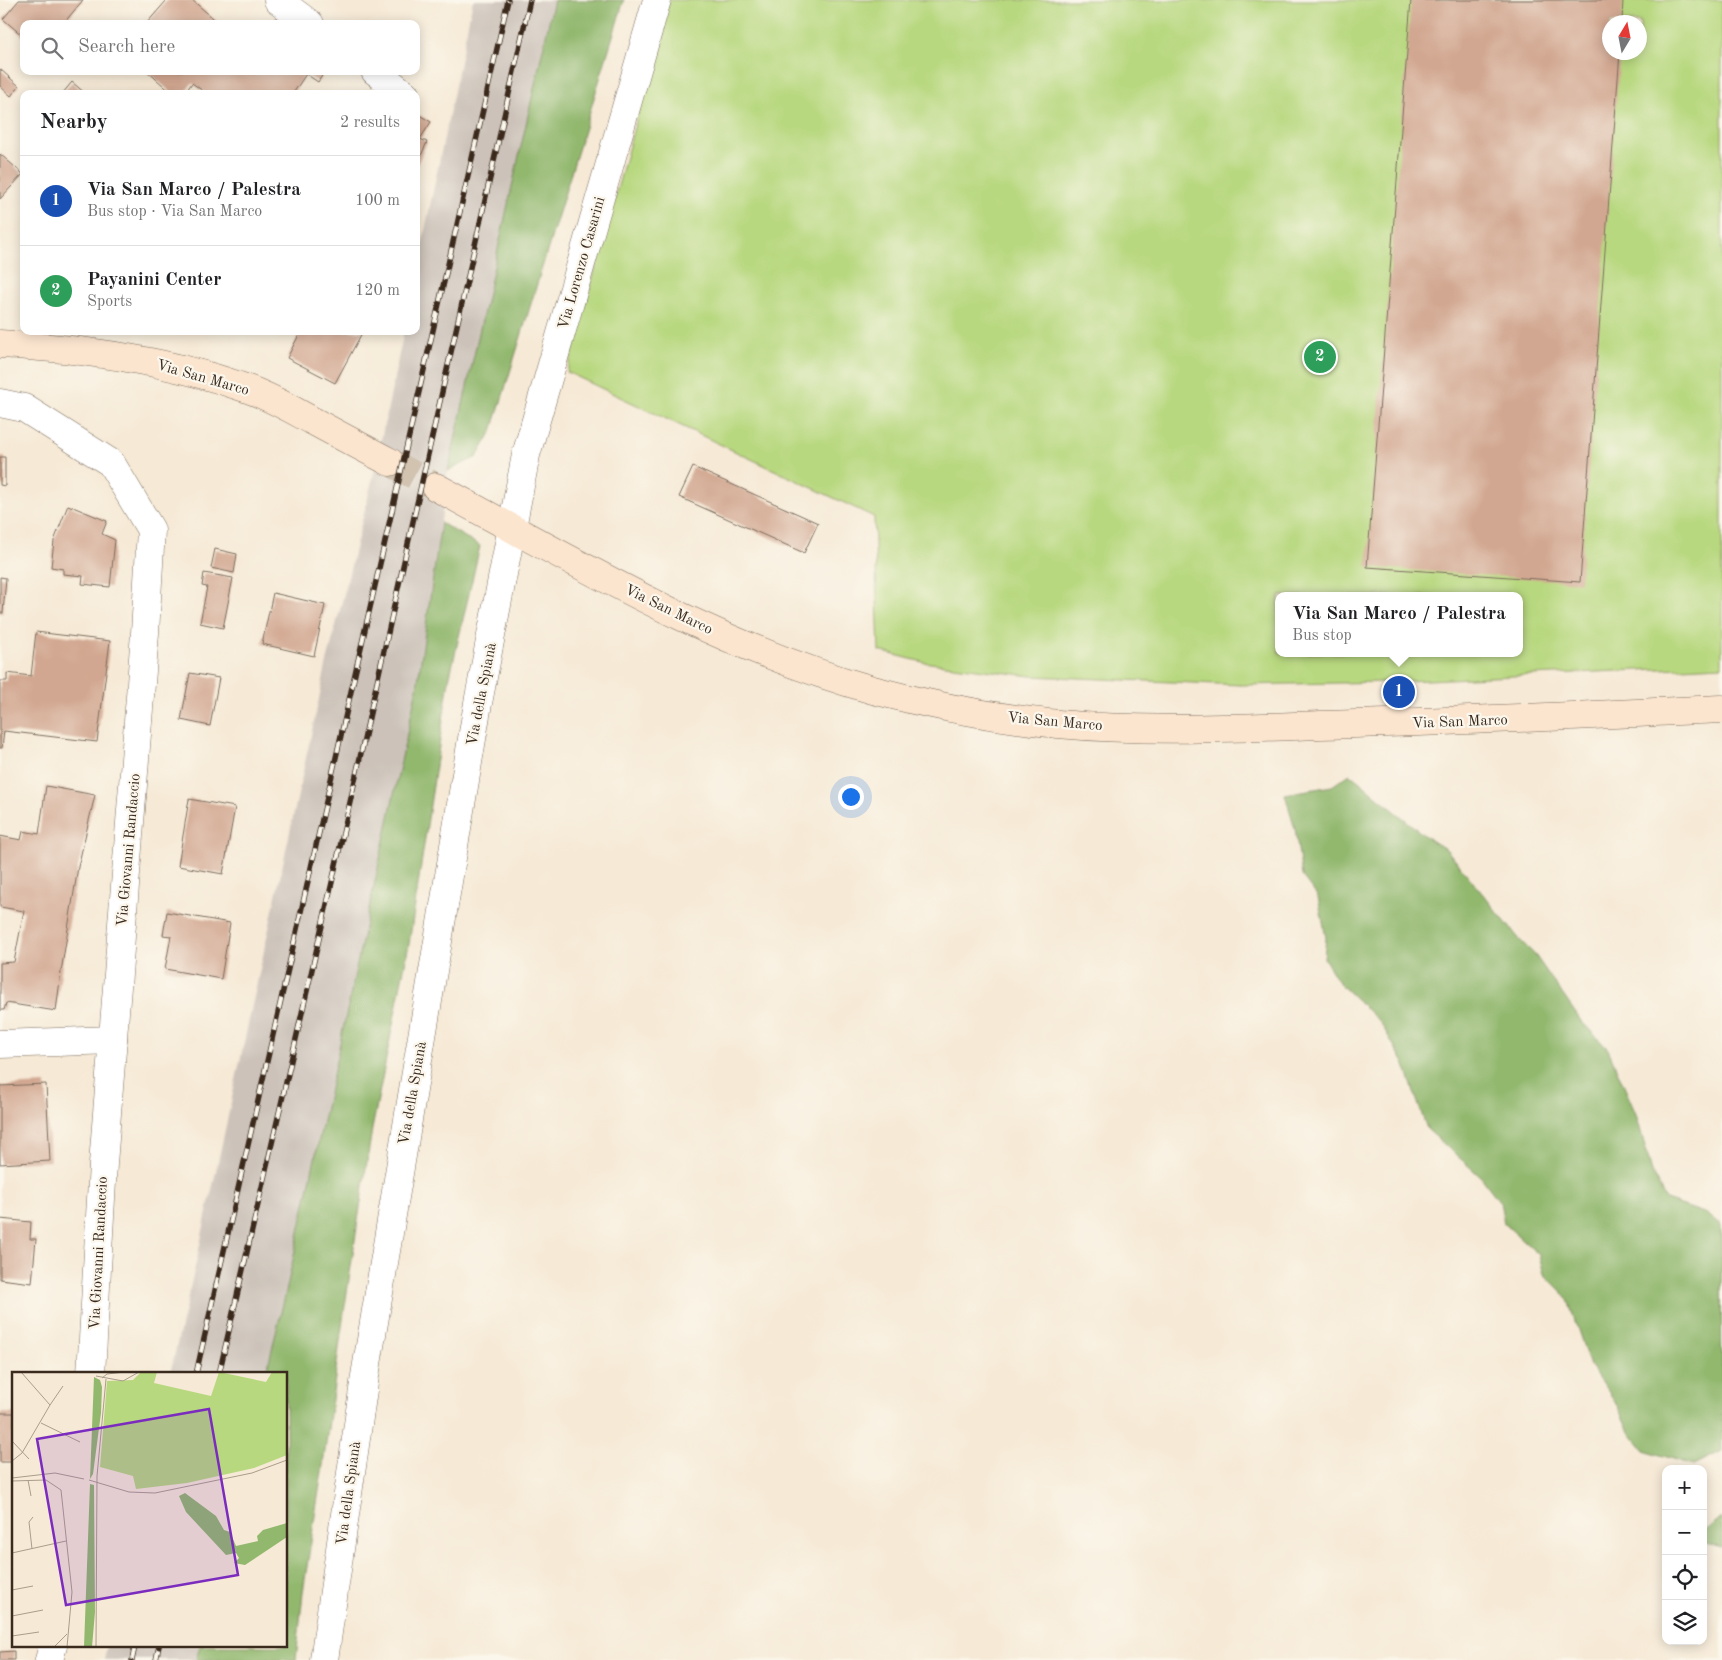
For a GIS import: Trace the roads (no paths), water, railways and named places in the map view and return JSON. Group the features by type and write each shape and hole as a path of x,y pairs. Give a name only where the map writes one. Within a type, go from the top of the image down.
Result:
{"main road":[{"name":"Via San Marco","path":"0,344 48,347 117,356 164,365 246,388 283,404 390,462"},
{"name":"Via San Marco","path":"436,487 598,575 707,628 805,669 875,690 1002,716 1060,724 1216,728 1444,722 1722,709"}],"street":[{"path":"278,0 305,20"},
{"name":"Via Lorenzo Casarini","path":"513,528 526,455 657,0"},
{"path":"380,75 401,90"},
{"name":"Via Giovanni Randaccio","path":"0,403 24,408 111,463 151,530 103,1164 91,1372"},
{"name":"Via della Spianà","path":"324,1660 365,1376 478,703 513,528"},
{"path":"0,1044 113,1040"}],"tunnel":[{"path":"390,462 436,487"}],"railway":[{"path":"196,1372 508,0"},
{"path":"219,1372 333,878 530,0"},
{"path":"132,1660 135,1648"},
{"path":"156,1660 159,1648"}],"place":[{"name":"Payanini Center","path":"1320,357"},
{"name":"Via San Marco / Palestra","path":"1399,692"}]}
